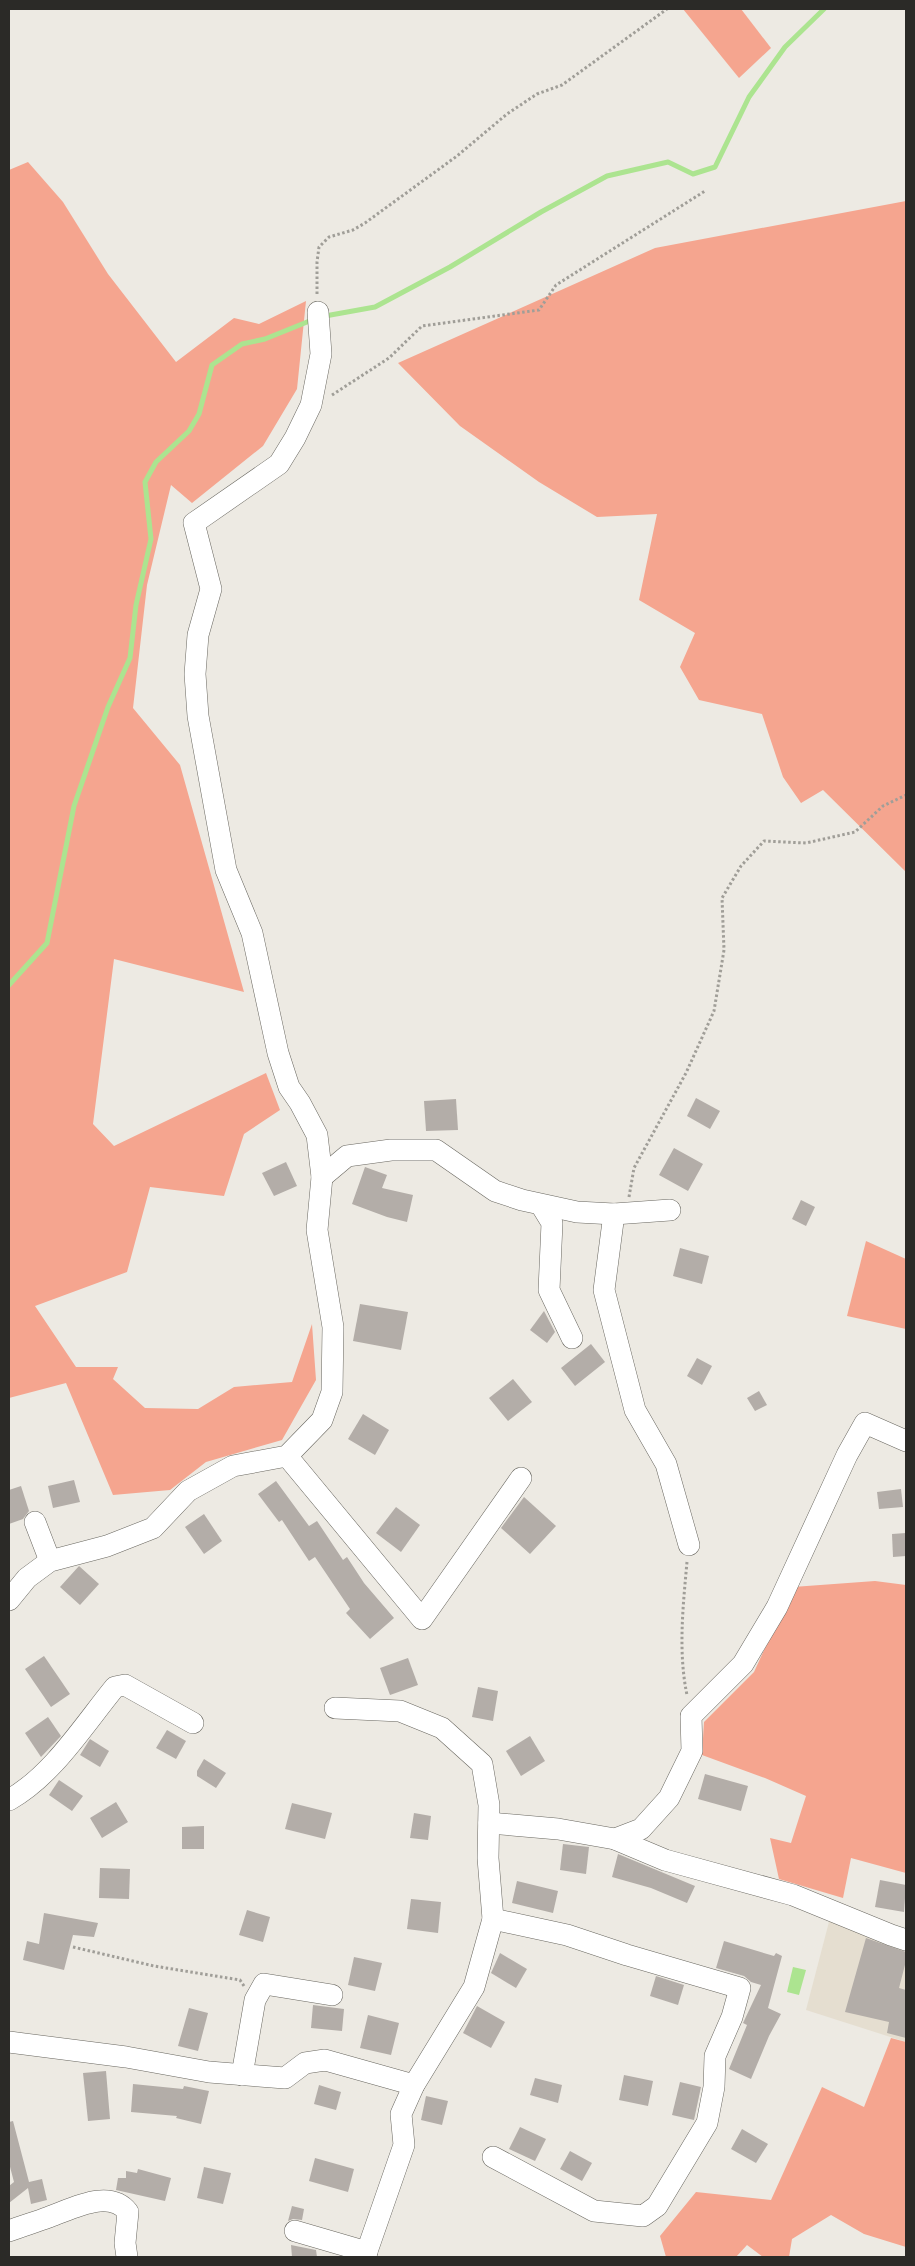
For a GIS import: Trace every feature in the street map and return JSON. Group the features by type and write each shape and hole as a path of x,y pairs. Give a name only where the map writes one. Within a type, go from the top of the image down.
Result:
{"street":[{"path":"9,1600 27,1578 50,1561 107,1546 153,1528 188,1491 233,1466 288,1456 322,1420 332,1392 334,1327 317,1230 322,1176 317,1135 300,1102 289,1087 278,1052 252,933 226,870 198,716 195,674 198,634 211,589 194,523 279,464 295,438 311,405 321,354 318,312"},
{"path":"322,1176 346,1156 391,1150 436,1150 495,1191 541,1204 577,1212 620,1214 670,1210"},
{"path":"541,1204 552,1223 549,1290 572,1338"},
{"path":"620,1214 604,1290 635,1410 666,1464 688,1544"},
{"path":"615,1839 641,1829 669,1798 692,1752 691,1716 743,1664 777,1607 847,1456 864,1424 906,1441"},
{"path":"288,1456 422,1620 521,1478"},
{"path":"35,1522 50,1561"},
{"path":"9,1800 28,1790 53,1763 115,1687 125,1685 192,1723"},
{"path":"295,2231 366,2255 404,2145 401,2114 414,2085 474,1987 492,1919 488,1858 490,1805 482,1764 442,1728 400,1711 335,1708"},
{"path":"489,1822 558,1829 615,1839 665,1860 793,1894 891,1936 906,1940"},
{"path":"492,1919 568,1934 627,1955 740,1988 732,2017 716,2056 714,2087 707,2123 657,2206 643,2216 594,2211 493,2157"},
{"path":"242,2075 255,2000 264,1984 332,1995"},
{"path":"9,2042 242,2075 285,2078 305,2064 325,2060 414,2085"},
{"path":"9,2231 90,2202 113,2202 123,2205 128,2212 125,2243 127,2257"}],"path":[{"path":"318,312 319,247 329,237 353,230 366,223 457,156 507,114 537,94 562,85 666,9"},
{"path":"311,405 339,392 389,358 422,326 539,310 556,285 706,191"},
{"path":"620,1214 634,1168 686,1073 714,1011 724,950 722,898 741,866 764,841 806,843 855,832 883,806 906,795"},
{"path":"688,1544 682,1613 683,1678 691,1716"},
{"path":"73,1948 154,1966 240,1980 255,2000"}],"shaded area":[{"path":"683,9 741,9 771,48 739,78"},
{"path":"28,162 63,202 108,274 176,362 234,318 259,324 306,301 297,389 263,446 192,503 171,485 147,585 133,708 180,765 244,992 114,959 93,1124 114,1146 266,1073 280,1110 244,1134 224,1196 150,1187 127,1272 35,1306 76,1367 118,1367 113,1379 145,1408 198,1409 234,1387 292,1382 312,1324 316,1380 282,1440 206,1462 170,1490 113,1495 66,1383 9,1398 9,170"},
{"path":"906,201 906,872 823,790 801,803 783,777 762,714 699,700 680,667 695,633 639,600 657,514 597,517 539,482 460,426 398,363 655,248"},
{"path":"866,1241 906,1259 906,1329 847,1316"},
{"path":"875,1581 906,1585 906,1873 851,1858 843,1898 779,1879 770,1838 791,1843 806,1796 765,1778 702,1755 704,1722 754,1672 793,1587"},
{"path":"830,1918 906,1934 906,2042 806,2010"},
{"path":"793,1967 806,1970 799,1995 787,1992"},
{"path":"891,2038 906,2042 906,2247 864,2234 831,2215 792,2239 789,2257 763,2257 747,2245 736,2257 666,2257 660,2236 696,2192 771,2200 822,2087 864,2107"}],"building":[{"path":"696,1098 720,1111 710,1129 687,1116"},
{"path":"456,1099 458,1130 426,1131 424,1101"},
{"path":"674,1148 703,1164 688,1191 659,1175"},
{"path":"286,1162 297,1186 274,1196 262,1173"},
{"path":"365,1167 387,1175 382,1188 413,1195 407,1222 352,1204"},
{"path":"801,1200 815,1207 806,1226 792,1219"},
{"path":"680,1248 709,1256 702,1284 673,1276"},
{"path":"360,1304 408,1312 401,1350 353,1341"},
{"path":"544,1311 555,1332 547,1343 530,1330"},
{"path":"591,1344 605,1362 575,1386 561,1368"},
{"path":"697,1358 712,1366 702,1385 687,1376"},
{"path":"513,1379 532,1402 508,1421 489,1398"},
{"path":"759,1391 767,1405 755,1411 747,1398"},
{"path":"363,1414 389,1430 375,1455 348,1439"},
{"path":"74,1480 80,1502 53,1508 48,1486"},
{"path":"276,1481 309,1526 317,1521 343,1560 347,1557 364,1583 394,1618 370,1639 346,1613 350,1609 315,1557 309,1561 282,1520 279,1522 258,1494"},
{"path":"21,1486 29,1511 23,1519 9,1524 9,1490"},
{"path":"901,1489 903,1507 879,1509 877,1492"},
{"path":"524,1497 556,1526 530,1554 501,1528"},
{"path":"396,1507 420,1525 401,1552 376,1533"},
{"path":"204,1514 222,1541 204,1554 185,1527"},
{"path":"906,1533 906,1556 893,1557 892,1534"},
{"path":"79,1566 99,1584 80,1605 60,1587"},
{"path":"44,1656 70,1694 51,1707 25,1669"},
{"path":"408,1658 418,1685 390,1695 380,1668"},
{"path":"478,1687 498,1691 493,1721 472,1717"},
{"path":"48,1717 61,1736 41,1757 25,1733"},
{"path":"167,1730 186,1741 176,1759 156,1748"},
{"path":"530,1736 545,1761 521,1776 506,1751"},
{"path":"90,1739 109,1751 100,1767 80,1755"},
{"path":"204,1759 226,1773 216,1788 197,1776 197,1771"},
{"path":"705,1774 748,1786 741,1811 698,1799"},
{"path":"59,1780 83,1796 72,1811 49,1795"},
{"path":"116,1802 128,1822 102,1838 90,1818"},
{"path":"292,1803 332,1813 325,1839 285,1829"},
{"path":"414,1813 431,1816 428,1840 410,1838"},
{"path":"204,1826 204,1849 182,1849 182,1827"},
{"path":"563,1844 589,1847 586,1874 560,1870"},
{"path":"618,1854 695,1886 687,1903 651,1888 612,1877"},
{"path":"100,1868 130,1869 129,1899 99,1898"},
{"path":"880,1880 906,1885 904,1912 875,1907"},
{"path":"517,1881 558,1891 553,1913 512,1903"},
{"path":"411,1899 441,1902 438,1933 407,1929"},
{"path":"247,1910 270,1917 263,1942 239,1935"},
{"path":"44,1913 98,1923 94,1937 73,1935 64,1970 23,1960 27,1941 39,1944"},
{"path":"866,1938 906,1952 906,1961 899,1988 906,1990 906,2038 887,2033 889,2022 845,2012"},
{"path":"724,1941 774,1956 776,1953 782,1956 768,2008 781,2014 769,2036 751,2079 729,2069 747,2025 743,2023 761,1985 751,1982 744,1976 716,1968"},
{"path":"500,1953 527,1969 516,1988 491,1973"},
{"path":"354,1957 382,1963 375,1991 348,1985"},
{"path":"656,1976 684,1985 678,2005 650,1996"},
{"path":"313,2005 344,2009 342,2031 311,2028"},
{"path":"477,2006 505,2022 491,2048 463,2033"},
{"path":"189,2008 208,2013 198,2051 178,2046"},
{"path":"368,2015 399,2023 391,2055 360,2048"},
{"path":"106,2071 110,2119 88,2121 83,2073"},
{"path":"624,2075 653,2081 648,2106 619,2100"},
{"path":"535,2078 562,2085 558,2103 530,2095"},
{"path":"680,2082 701,2087 694,2120 672,2115"},
{"path":"133,2084 183,2089 184,2086 209,2091 201,2124 176,2118 177,2116 131,2112"},
{"path":"319,2085 341,2092 336,2110 314,2104"},
{"path":"426,2096 448,2101 442,2125 421,2120"},
{"path":"13,2121 29,2182 42,2179 47,2200 31,2204 28,2188 9,2203 9,2186 14,2182 9,2163 9,2122"},
{"path":"520,2127 546,2139 535,2161 509,2149"},
{"path":"742,2129 768,2144 756,2163 731,2149"},
{"path":"570,2151 592,2163 582,2181 560,2169"},
{"path":"315,2158 354,2169 348,2192 309,2181"},
{"path":"204,2167 231,2173 223,2204 197,2198"},
{"path":"138,2169 171,2178 165,2201 116,2190 118,2178 126,2178 126,2171 137,2173"},
{"path":"292,2206 304,2209 302,2220 293,2219 288,2221"},
{"path":"291,2245 316,2250 317,2257 292,2257"}],"waterway":[{"path":"325,316 375,307 450,267 541,212 607,176 668,162 693,174 715,167 749,97 785,47 824,9"},
{"path":"9,985 47,943 74,806 108,707 130,658 136,605 151,539 145,482 156,462 189,431 199,414 212,365 242,344 265,339 312,320"}]}
